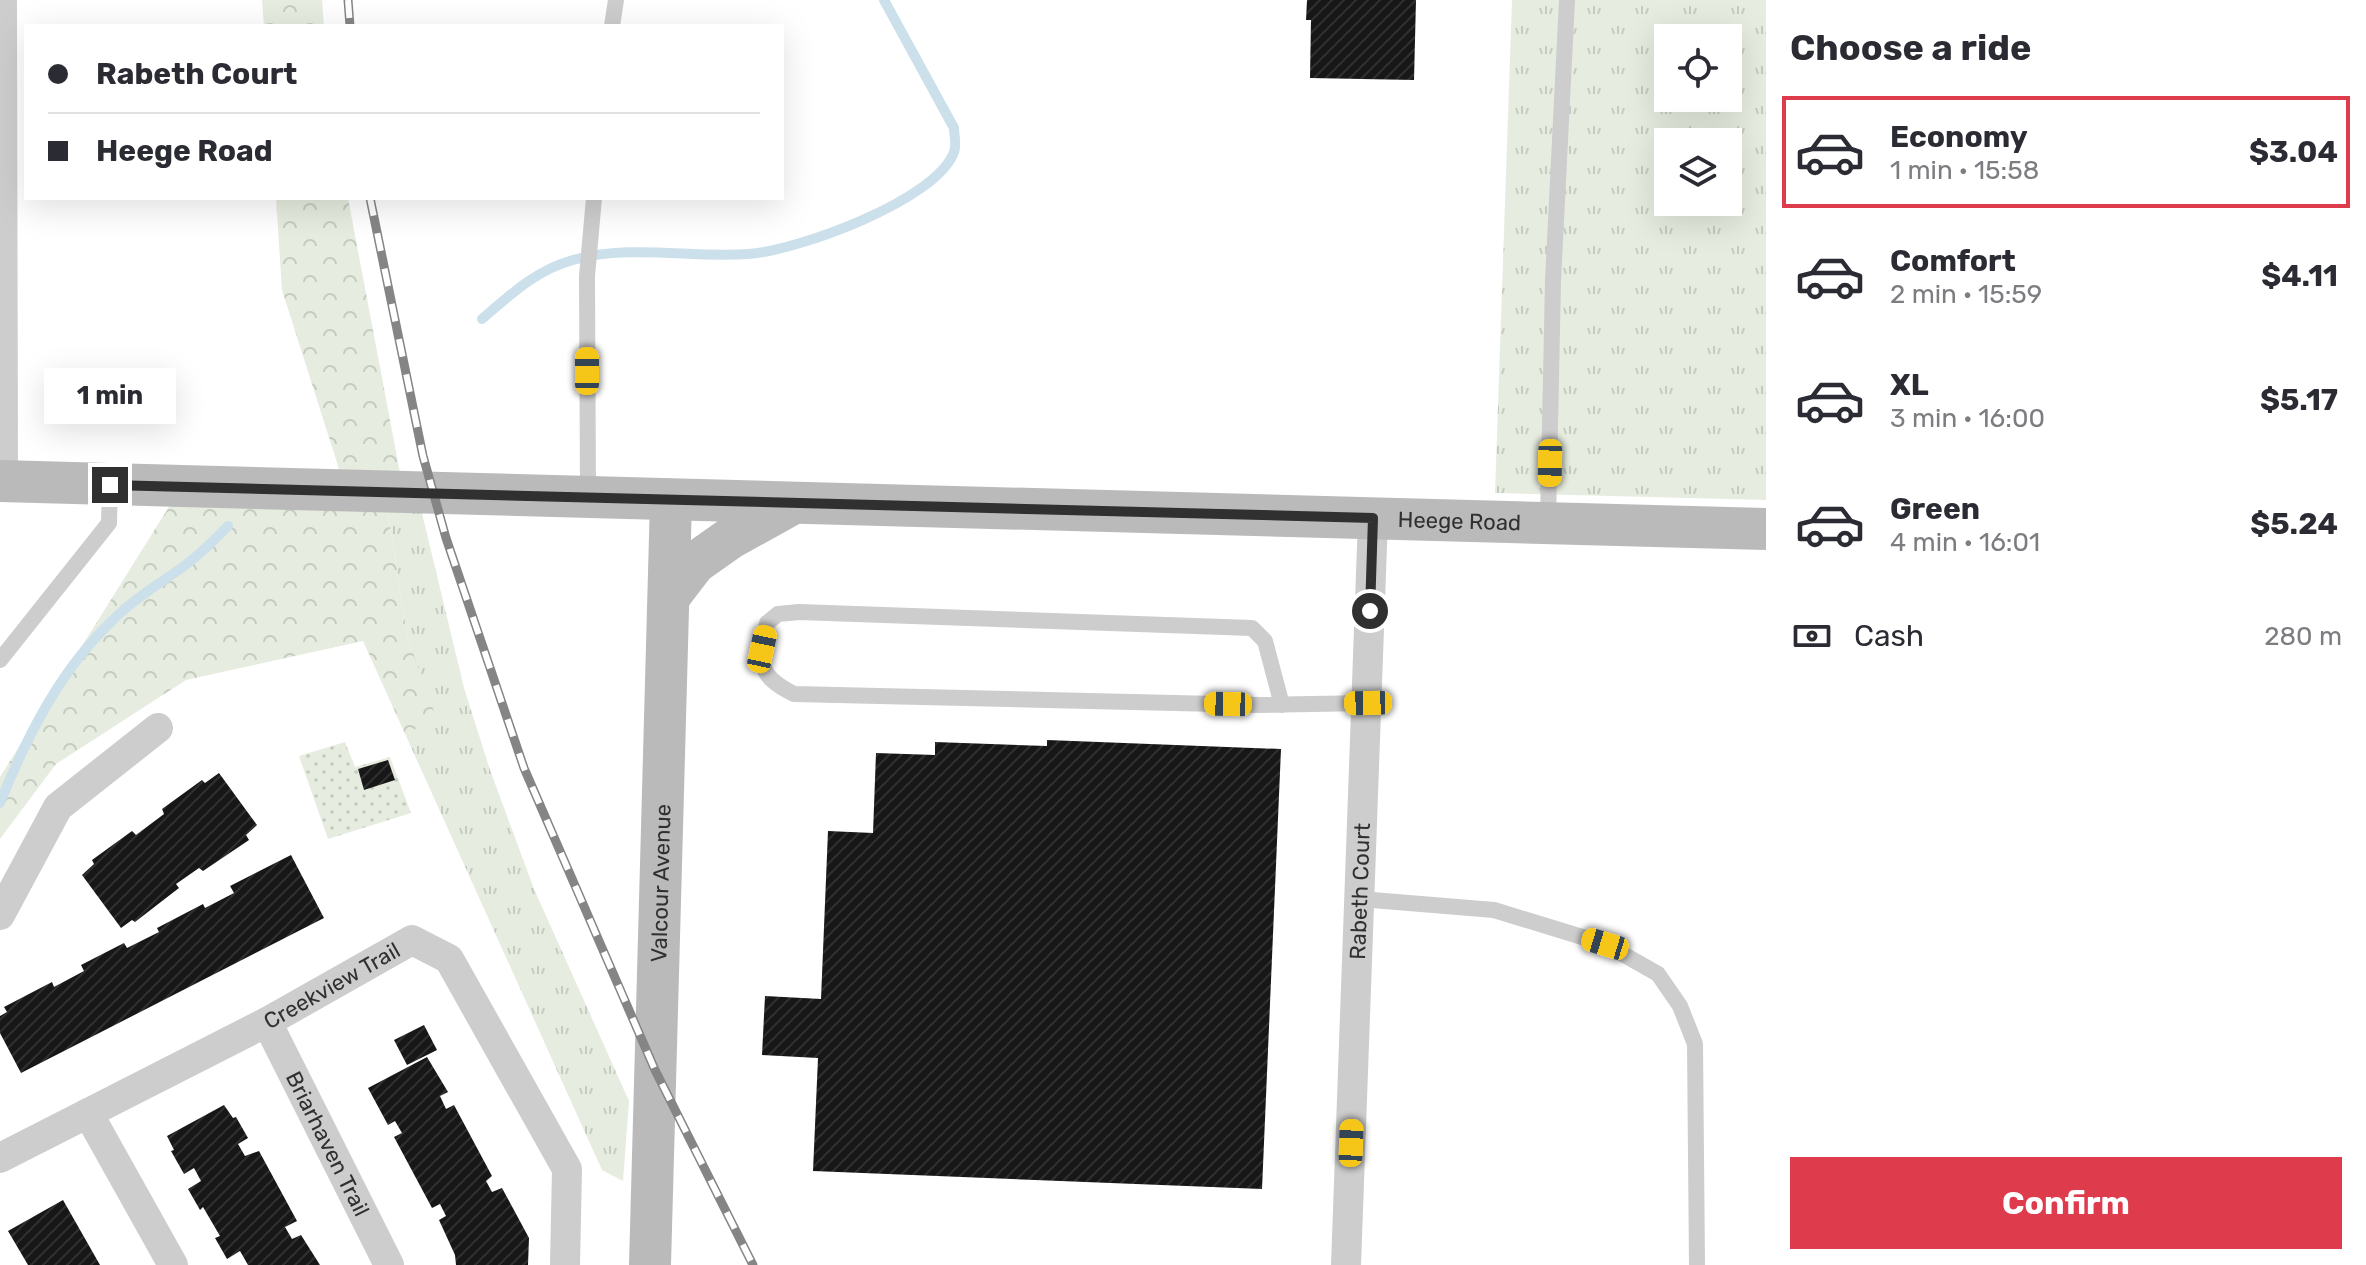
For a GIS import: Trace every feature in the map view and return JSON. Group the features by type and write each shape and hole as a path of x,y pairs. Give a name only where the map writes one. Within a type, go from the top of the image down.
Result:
{"street":[{"path":"2,0 2,482"},
{"name":"Heege Road","path":"2,482 1766,529"},
{"name":"Valcour Avenue","path":"650,1265 671,500"},
{"path":"669,597 695,563 729,539 794,503"},
{"name":"Rabeth Court","path":"1346,1265 1373,518"},
{"path":"0,915 58,807 158,728"},
{"name":"Creekview Trail","path":"0,1158 267,1022 412,940 449,959 567,1169 565,1265"},
{"name":"Briarhaven Trail","path":"267,1022 389,1265"},
{"path":"88,1113 173,1265"}],"lane":[{"path":"612,24 616,0"},
{"path":"1548,523 1553,281 1567,0"},
{"path":"588,498 587,276 594,200"},
{"path":"0,660 109,523 110,485"},
{"path":"1282,705 1265,641 1252,628 799,612 778,614 767,623 762,649 764,670 774,684 794,694 1282,705 1368,703"},
{"path":"1360,899 1494,910 1605,944 1658,974 1680,1006 1695,1044 1697,1265"}],"green space":[{"path":"262,0 322,0 324,24 264,24"},
{"path":"1512,0 1766,0 1766,500 1495,493"},
{"path":"276,200 348,200 400,473 341,475 282,290"},
{"path":"172,502 387,507 408,639 435,714 406,736 363,641 186,680 56,764 0,839 0,777"},
{"path":"387,507 421,509 464,688 490,770 534,889 629,1101 623,1181 602,1170 406,736 434,714 408,639"},
{"path":"345,742 355,767 390,757 411,813 328,839 299,756"}],"building":[{"path":"1307,0 1416,0 1414,80 1310,78 1311,20 1306,20"},
{"path":"1047,740 1281,749 1262,1189 813,1171 818,1058 762,1055 765,996 821,999 828,831 873,833 876,753 935,755 935,742 1047,746"},
{"path":"388,760 395,780 364,790 358,769"},
{"path":"219,773 257,825 246,835 249,840 203,871 199,868 176,884 179,888 135,922 132,920 121,928 82,875 94,864 92,860 132,831 136,835 164,814 162,809 202,780 205,783"},
{"path":"291,855 324,918 21,1073 0,1033 0,1016 7,1012 4,1007 52,982 54,987 84,971 81,965 124,943 127,948 203,904 205,908 234,893 230,886"},
{"path":"424,1025 437,1050 407,1065 394,1040"},
{"path":"427,1057 448,1092 440,1096 446,1109 454,1105 492,1176 486,1181 492,1192 502,1188 529,1238 528,1265 456,1265 455,1255 439,1220 446,1216 440,1204 432,1208 394,1137 402,1133 395,1121 388,1125 368,1088"},
{"path":"224,1105 233,1118 236,1117 248,1138 238,1144 245,1156 259,1151 297,1221 285,1227 292,1239 301,1235 320,1265 248,1265 240,1251 227,1259 215,1238 220,1236 188,1189 201,1181 194,1168 184,1174 171,1151 174,1150 167,1136"},
{"path":"63,1200 100,1265 28,1265 8,1231"}],"waterway":[{"path":"482,319 535,277 573,260 616,253 726,255 770,251 863,220 922,188 942,170 954,152 954,128 884,0"},
{"path":"0,803 34,728 78,659 123,610 193,559 228,526"}],"railway":[{"path":"348,0 350,24"},
{"path":"370,200 423,456 446,538 524,768 655,1070 753,1265"}],"route":[{"path":"110,485 1373,518 1370,611"}]}
